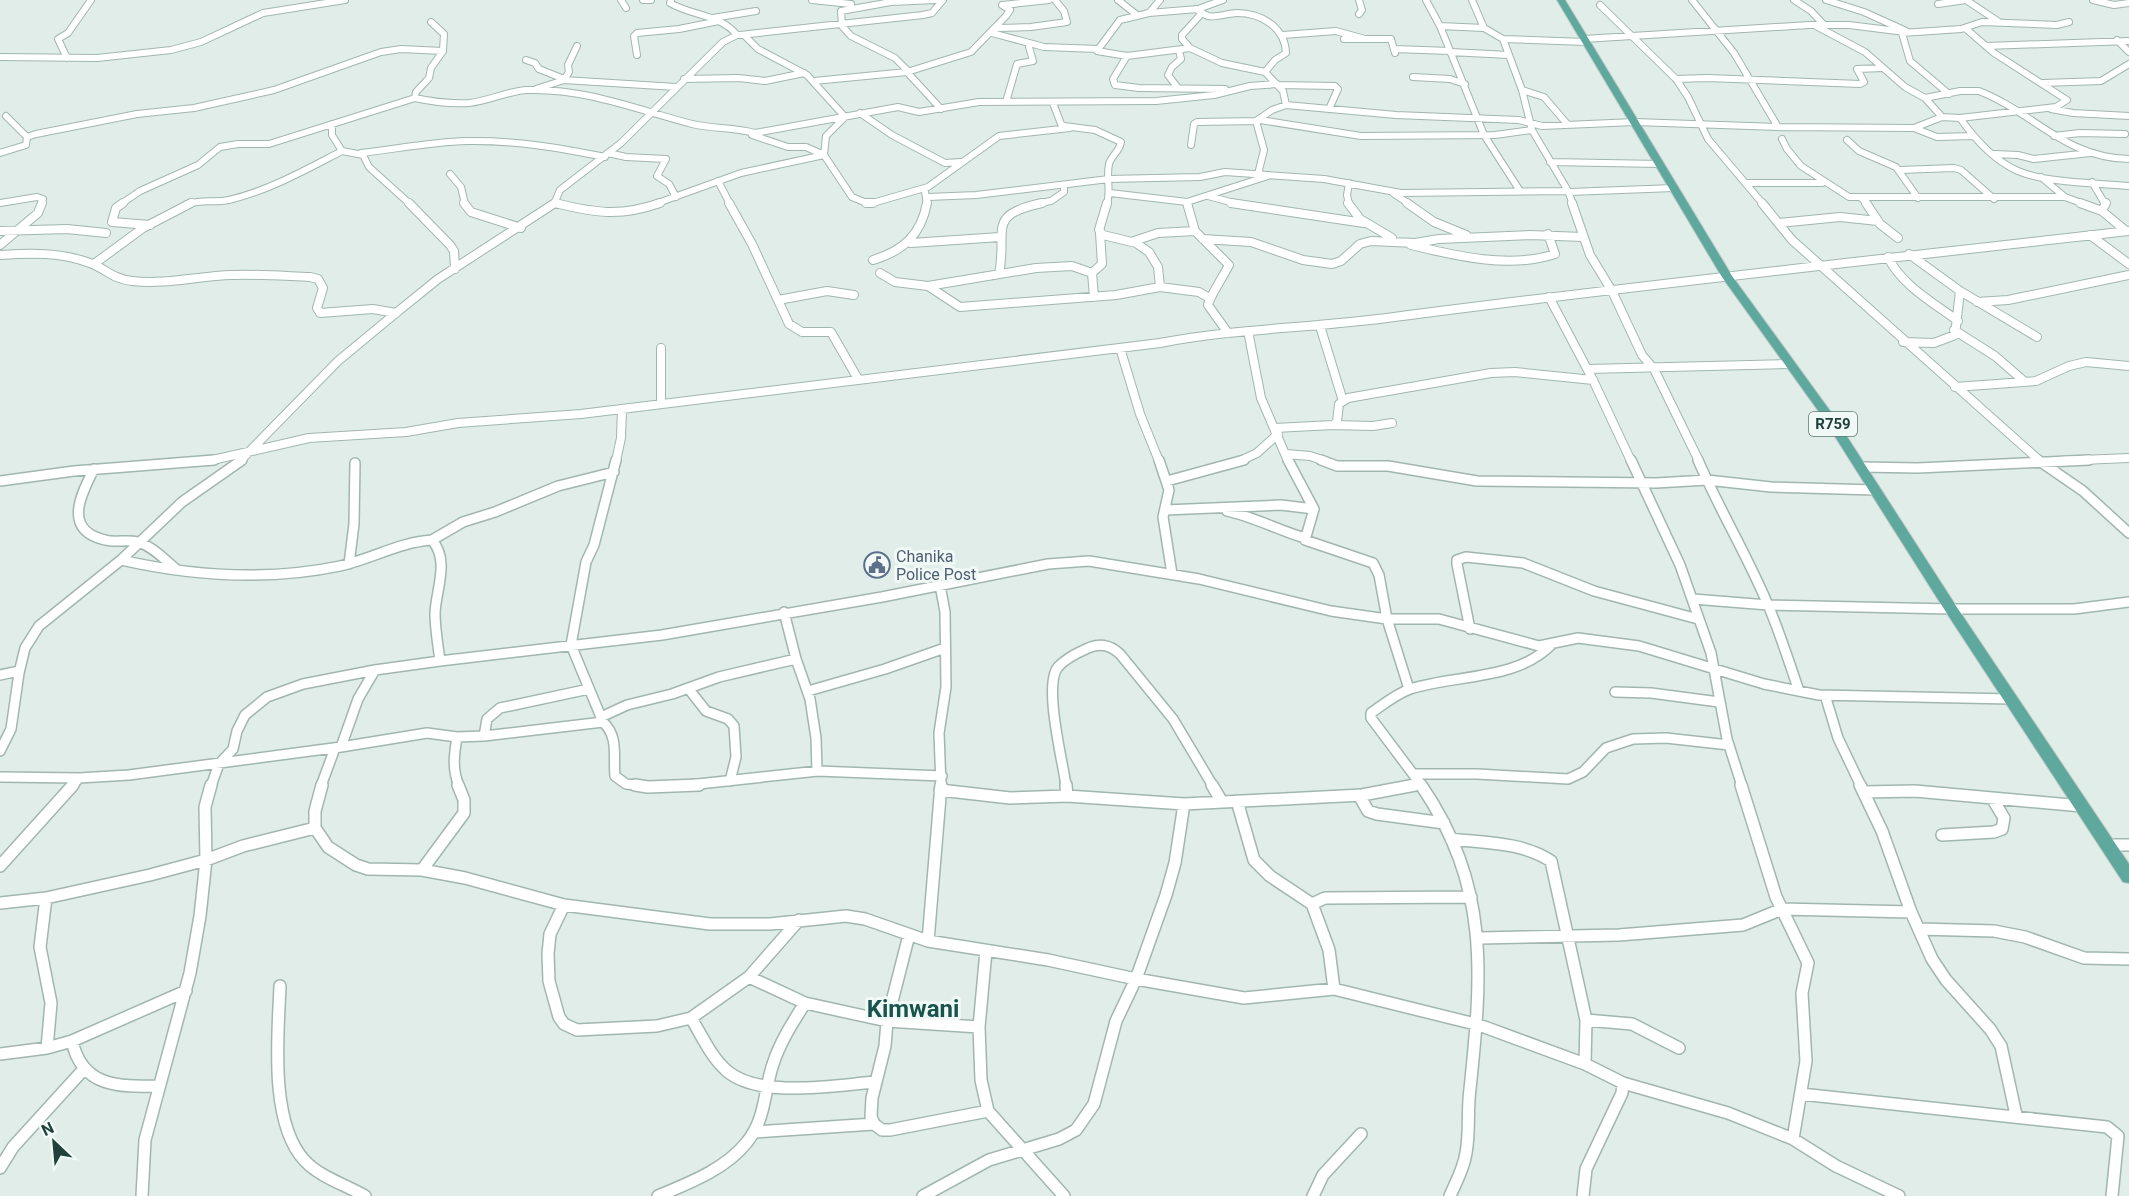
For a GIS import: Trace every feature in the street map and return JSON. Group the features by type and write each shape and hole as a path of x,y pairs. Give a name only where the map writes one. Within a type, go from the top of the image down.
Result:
{"main road":[{"name":"R759","path":"1561,0 1727,277 1861,467 1951,609 2129,877"}],"street":[{"path":"67,58 58,39 68,33 91,0"},
{"path":"0,57 67,58 178,49 209,39 263,14 320,7 345,0"},
{"path":"621,0 626,8"},
{"path":"643,0 651,0"},
{"path":"671,0 670,3 681,10 716,19 741,35 761,53 804,73 814,81 845,117"},
{"path":"812,0 865,6"},
{"path":"936,0 865,6 841,11 842,26 851,36 895,58 941,109"},
{"path":"0,751 3,741 12,728 19,671 30,636 56,611 121,560 182,502 233,467 255,448 338,361 396,313 455,269 521,228 555,203 560,190 606,155 723,42 741,35 842,26 923,15 932,12 943,0"},
{"path":"1000,2 1049,0"},
{"path":"998,28 1067,22 1064,11 1055,0"},
{"path":"1118,0 1137,15"},
{"path":"1149,13 1160,0"},
{"path":"1098,49 1116,22 1149,13 1197,9 1222,0"},
{"path":"1359,0 1362,10 1359,14"},
{"path":"1426,0 1465,84 1484,135 1520,191"},
{"path":"1472,0 1484,28"},
{"path":"1692,0 1718,31 1778,128"},
{"path":"1794,0 1825,26"},
{"path":"1827,0 1864,12 1906,32"},
{"path":"1827,0 1835,0"},
{"path":"1930,0 1947,10"},
{"path":"1938,4 1966,0 2001,23"},
{"path":"2093,0 2129,10"},
{"path":"814,81 845,75 891,75 971,52 975,44 998,28 1010,10 1000,2"},
{"path":"2114,5 2129,3"},
{"path":"1600,5 1676,79 1708,139 1792,240 1867,306 1903,342 2039,461 2083,491 2129,533"},
{"path":"1197,9 1208,16 1244,13 1275,25 1283,35 1286,53 1275,60 1265,72"},
{"path":"637,55 634,36 637,33 679,29 756,11"},
{"path":"1202,12 1182,35 1182,39 1190,48 1222,63 1265,72 1283,91 1286,105"},
{"path":"415,98 416,92 429,78 431,68 445,45 444,34 431,22"},
{"path":"1440,26 1484,28 1503,39 1585,41 1816,26 1845,25 1906,32 1965,28 1974,23 2057,24 2069,22"},
{"path":"1816,26 1865,52 1905,87 1924,98 1942,117"},
{"path":"1191,146 1194,124 1197,122 1258,120 1361,136 1484,135 1530,127 1635,122 1778,128 1914,128 1942,117 1960,118 2049,108 2063,104 2066,98 1986,46 1965,28"},
{"path":"1283,35 1342,30 1355,33 1365,39"},
{"path":"1906,32 1901,35 1910,62 1949,94"},
{"path":"992,33 1029,47 1075,51 1098,49 1100,52 1127,56 1190,48"},
{"path":"1344,39 1391,39 1395,51 1450,51 1509,56"},
{"path":"1503,39 1522,90 1530,127 1568,191 1590,255 1612,291 1642,355 1654,369 1743,550 1768,605 1799,691"},
{"path":"2117,40 2129,52"},
{"path":"1986,46 2129,41"},
{"path":"534,90 564,80 569,72 568,65 577,46"},
{"path":"1006,102 1017,64 1034,61 1029,47"},
{"path":"27,137 121,117 194,108 274,90 361,57 381,52 401,49 442,51"},
{"path":"1178,88 1168,75 1172,67 1181,59 1179,50"},
{"path":"1127,56 1113,84 1139,88 1231,90 1278,85 1335,86 1338,90 1329,109"},
{"path":"526,60 535,63 538,69 564,80 675,87"},
{"path":"2043,83 2101,81 2129,64"},
{"path":"1676,79 1707,78 1860,84 1864,82 1857,69 1882,68"},
{"path":"684,79 739,78 765,81 804,73"},
{"path":"1413,77 1450,79 1465,84"},
{"path":"150,225 112,222 116,208 140,191 198,165 220,147 238,144 269,144 415,98 434,102 470,103 512,92 534,90 593,96 695,125 738,128 788,147 806,147 824,155 852,197 863,203 879,202 923,189 999,136 1070,128 1095,130 1121,142 1121,146 1109,163 1110,193 1100,223 1102,264 1092,273"},
{"path":"748,133 898,107 919,112 979,102 1156,101 1214,95 1231,90"},
{"path":"1522,90 1537,92 1549,101 1568,125"},
{"path":"1924,98 1977,91 2014,111 2052,136 2094,153 2115,159 2129,159"},
{"path":"1053,103 1061,124 1070,128"},
{"path":"1258,120 1272,110 1286,105 1396,115 1479,118 1530,127"},
{"path":"2049,108 2073,113 2129,116"},
{"path":"860,113 892,135 945,163 961,162"},
{"path":"6,116 27,137"},
{"path":"824,155 826,136 845,117"},
{"path":"1960,118 1973,136 2010,167 2041,177 2129,186"},
{"path":"1258,120 1264,150 1258,174"},
{"path":"332,124 330,131 332,137 342,151"},
{"path":"1914,128 1936,137 1973,136"},
{"path":"2052,136 2080,133 2125,134"},
{"path":"0,153 26,145 27,137"},
{"path":"1782,139 1786,151 1822,183 1848,197 1994,199 2065,197"},
{"path":"1847,140 1858,151 1894,165 1900,170 1906,184 1918,198"},
{"path":"94,264 150,225 189,204 200,200 230,200 342,151 361,153 466,141 518,142 606,155 666,159 657,176 669,184 676,197"},
{"path":"361,153 369,167 450,244 454,251 455,269"},
{"path":"1995,154 2018,155 2034,159 2094,153"},
{"path":"555,203 596,213 632,212 741,173 824,155"},
{"path":"1550,162 1660,164"},
{"path":"1900,170 1954,168 1961,170 1994,199"},
{"path":"928,197 976,195 1109,179 1200,177 1225,172 1349,183 1390,192 1437,194 1674,188"},
{"path":"450,174 460,187 464,203 471,212 521,228"},
{"path":"1110,193 1187,202 1272,175"},
{"path":"2041,177 2065,197 2103,211 2127,231"},
{"path":"718,181 762,263 768,282 789,322 795,330 804,333 831,332 858,379"},
{"path":"2092,182 2106,203 2103,211"},
{"path":"1349,183 1347,200 1350,207 1372,230 1400,242 1434,252 1501,260 1534,260 1556,254 1548,234"},
{"path":"1746,183 1822,183"},
{"path":"999,274 1003,255 1000,237 1005,217 1022,207 1051,201 1064,192 1065,185"},
{"path":"911,243 922,224 928,197 923,189"},
{"path":"1390,192 1434,222 1471,237"},
{"path":"1208,196 1250,208 1346,218 1366,223"},
{"path":"0,203 42,197 38,213 0,245"},
{"path":"1861,198 1872,207 1878,220 1898,238"},
{"path":"1187,202 1195,231 1229,265 1218,288 1209,298 1208,305 1228,333"},
{"path":"1779,223 1840,217 1878,220"},
{"path":"0,231 18,229 106,233"},
{"path":"1134,241 1158,233 1195,231"},
{"path":"0,481 94,469 195,463 309,438 406,432 458,423 661,404 1228,333 1320,326 1550,297 1822,267 1909,254 2127,231"},
{"path":"1100,233 1134,241 1145,249 1156,263 1160,287"},
{"path":"1203,239 1256,244 1285,256 1336,264 1354,247 1364,242 1377,240 1416,243 1471,237 1548,234 1583,237"},
{"path":"2090,235 2129,264"},
{"path":"873,260 891,255 911,243 1000,237"},
{"path":"0,255 40,252 77,258 94,264 113,277 138,281 185,281 231,275 310,277 318,279 323,288 317,308 320,313 373,309 396,313"},
{"path":"1909,254 1960,291 2037,337"},
{"path":"1888,257 1890,265 1907,279 1911,286 1958,321"},
{"path":"880,273 891,283 928,286 999,274 1072,266 1092,273"},
{"path":"1092,273 1094,297"},
{"path":"1977,302 2008,300 2127,277"},
{"path":"928,286 946,300 960,307 1094,297 1160,287 1199,292 1209,298"},
{"path":"778,300 827,291 854,295"},
{"path":"1903,342 1936,342 1956,334 1954,330 1958,321 1960,291"},
{"path":"1550,297 1588,369 1680,565 1716,669 1719,702 1729,745 1782,909 1808,963 1802,993 1806,1061 1793,1139"},
{"path":"1320,326 1343,401"},
{"path":"1954,330 1995,357 2025,382"},
{"path":"1248,331 1260,394 1286,454 1314,508 1305,538"},
{"path":"661,348 661,404"},
{"path":"1120,348 1140,414 1167,481 1169,490 1165,510 1165,538 1172,574"},
{"path":"1955,387 2042,379 2069,366 2086,362 2129,366"},
{"path":"1588,369 1790,364"},
{"path":"1333,425 1336,423 1338,407 1343,401 1355,396 1501,372 1549,374 1593,380"},
{"path":"622,408 621,438 614,472 594,544 586,562 572,645 602,719 615,738 615,776 624,784 660,788 817,771 942,776"},
{"path":"1277,431 1333,425 1373,426 1392,423"},
{"path":"1167,481 1226,466 1259,454 1272,444 1277,431"},
{"path":"1286,454 1310,456 1337,465 1388,466 1477,481 1707,480 1771,487 1875,490"},
{"path":"1861,467 1918,468 2129,458"},
{"path":"349,564 354,524 355,463"},
{"path":"94,469 76,513 78,521 85,529 104,540 140,543 177,570"},
{"path":"121,560 177,570 211,573 289,572 349,564 413,543 432,540 463,522 495,512 558,486 614,472"},
{"path":"1165,510 1281,505 1314,508"},
{"path":"1212,508 1253,517 1269,527 1305,538 1311,544 1373,563 1379,575 1387,619 1409,689"},
{"path":"432,540 437,544 441,556 441,573 435,610 440,661"},
{"path":"1470,628 1456,564 1457,560 1466,556 1523,563 1594,591 1698,619"},
{"path":"142,1196 145,1140 186,991 200,916 206,860 205,807 219,764 233,749 237,731 245,715 267,697 303,684 375,670 440,661 662,635 784,612 882,597 1068,561 1116,564 1172,574 1259,592 1331,611 1387,619 1439,619 1539,646 1578,638 1616,642 1764,684 1825,695 2011,699"},
{"path":"928,940 942,776 939,733 946,687 945,612 940,585"},
{"path":"1693,599 1768,605 1951,609 2074,609 2129,602"},
{"path":"784,612 796,659 808,691 816,738 817,771"},
{"path":"1450,1196 1467,1151 1468,1102 1479,1025 1480,938 1471,897 1444,823 1413,774 1371,718 1371,713 1409,689 1514,666 1544,655 1553,643"},
{"path":"1067,796 1065,770 1052,700 1054,674 1062,663 1085,650 1103,644 1120,654 1173,719 1222,802"},
{"path":"808,691 885,669 945,648"},
{"path":"0,777 79,778 129,775 338,748 431,732 457,737 484,736 602,719 627,705 719,677 796,659"},
{"path":"375,670 358,699 317,800 315,828 328,847 356,865 368,868 422,870 465,878 564,904 710,924 770,924 846,916 866,919 928,940 1048,960 1136,979 1244,998 1334,989 1479,1025 1585,1064 1623,1083 1728,1113 1793,1139 1836,1166 1899,1196"},
{"path":"0,675 19,671"},
{"path":"688,688 706,711 728,719 735,726 736,757 730,781"},
{"path":"484,736 485,720 489,714 500,708 589,689"},
{"path":"1615,692 1651,693 1719,702"},
{"path":"1825,695 1838,738 1882,831 1911,912 1939,970 1990,1029 2001,1046 2016,1115"},
{"path":"422,870 464,813 464,800 454,775 453,762 457,737"},
{"path":"1413,774 1476,774 1568,779 1581,775 1590,768 1605,748 1624,740 1638,738 1729,745"},
{"path":"0,866 79,778"},
{"path":"940,790 1010,798 1067,796 1184,804 1359,795 1419,784"},
{"path":"1864,792 1915,791 2083,806"},
{"path":"1359,795 1368,811 1377,814 1444,823"},
{"path":"1942,835 1994,832 2002,829 2004,818 1992,798"},
{"path":"1237,801 1254,860 1270,876 1312,904 1329,950 1334,989"},
{"path":"923,1196 989,1160 1059,1139 1076,1130 1094,1104 1116,1021 1136,979 1175,863 1184,804"},
{"path":"0,903 46,898 150,875 206,860 243,846 315,828"},
{"path":"1451,839 1541,853 1551,861 1586,1020 1585,1064"},
{"path":"2108,845 2129,845"},
{"path":"1312,904 1325,898 1471,897"},
{"path":"46,898 40,947 51,1003 47,1048"},
{"path":"564,904 550,934 548,950 552,999 557,1014 565,1025 577,1030 657,1026 691,1018 749,977 800,920"},
{"path":"1480,938 1619,935 1743,925 1782,909 1911,912"},
{"path":"1919,929 1994,931 2025,937 2084,958 2129,959"},
{"path":"909,934 887,1021 885,1046 876,1082 871,1117 874,1124 882,1130 890,1130 988,1111"},
{"path":"986,951 979,1027 981,1080 988,1111 1064,1196"},
{"path":"749,977 805,1003 887,1021 979,1027"},
{"path":"280,986 281,1108 289,1135 305,1162 365,1196"},
{"path":"0,1054 47,1048 72,1041 186,991"},
{"path":"658,1196 708,1172 732,1156 755,1132 772,1065 783,1039 805,1003"},
{"path":"691,1018 713,1055 727,1071 741,1080 768,1087 876,1082"},
{"path":"1586,1020 1632,1024 1679,1048"},
{"path":"72,1041 75,1060 84,1069 108,1083 124,1087 158,1086"},
{"path":"0,1168 13,1147 84,1069"},
{"path":"1583,1196 1590,1160 1622,1093 1623,1083"},
{"path":"1801,1094 2098,1125 2115,1131 2119,1142 2112,1196"},
{"path":"755,1132 874,1124"},
{"path":"1313,1196 1323,1175 1361,1134"}],"place":[{"name":"Chanika Police Post","path":"877,565"}],"district":[{"name":"Kimwani","path":"913,1009"}]}
